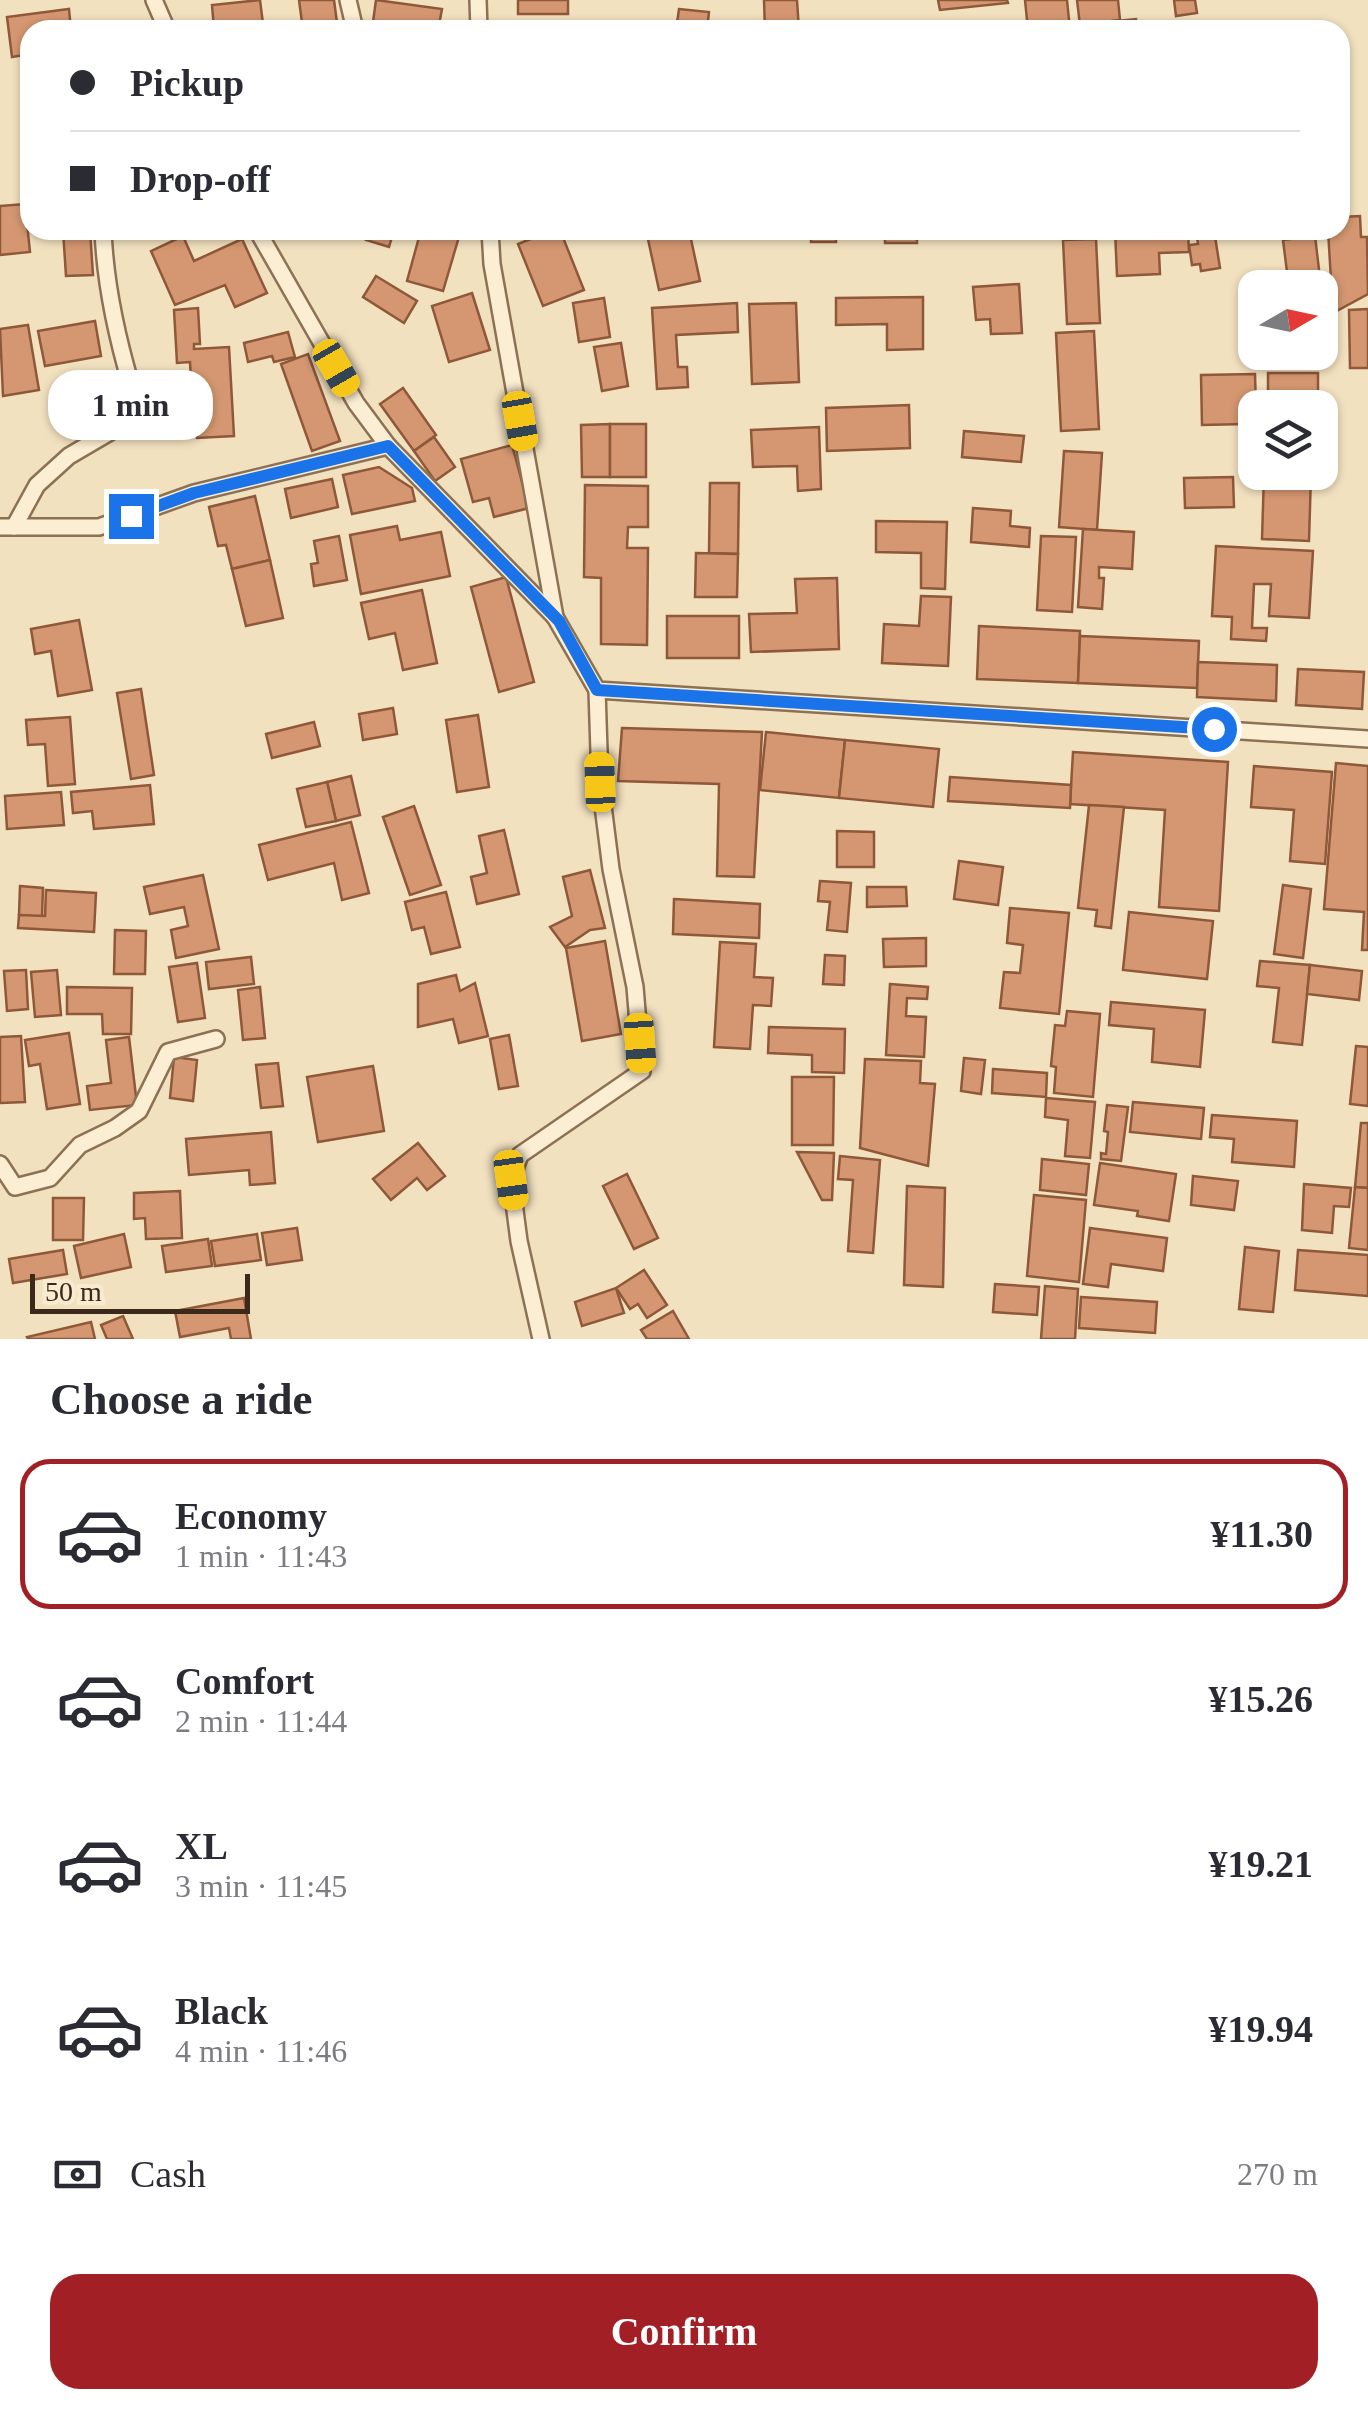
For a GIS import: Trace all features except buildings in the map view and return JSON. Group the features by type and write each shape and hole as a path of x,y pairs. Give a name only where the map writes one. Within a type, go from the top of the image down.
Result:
{"lane":[{"path":"7,527 37,485 68,456 110,432 131,386 117,336 104,240"},
{"path":"263,240 356,403 388,446 555,617 597,690 600,782 611,868 635,987 642,1072 520,1154 511,1180 519,1241 541,1339"},
{"path":"491,240 555,617"},
{"path":"7,527 99,527 194,493 388,446"},
{"path":"597,690 1368,738"},
{"path":"0,1164 15,1187 50,1178 80,1145 139,1111 168,1052 216,1040"}],"route":[{"path":"131,516 194,493 388,446 559,621 597,690 1214,729"}]}
